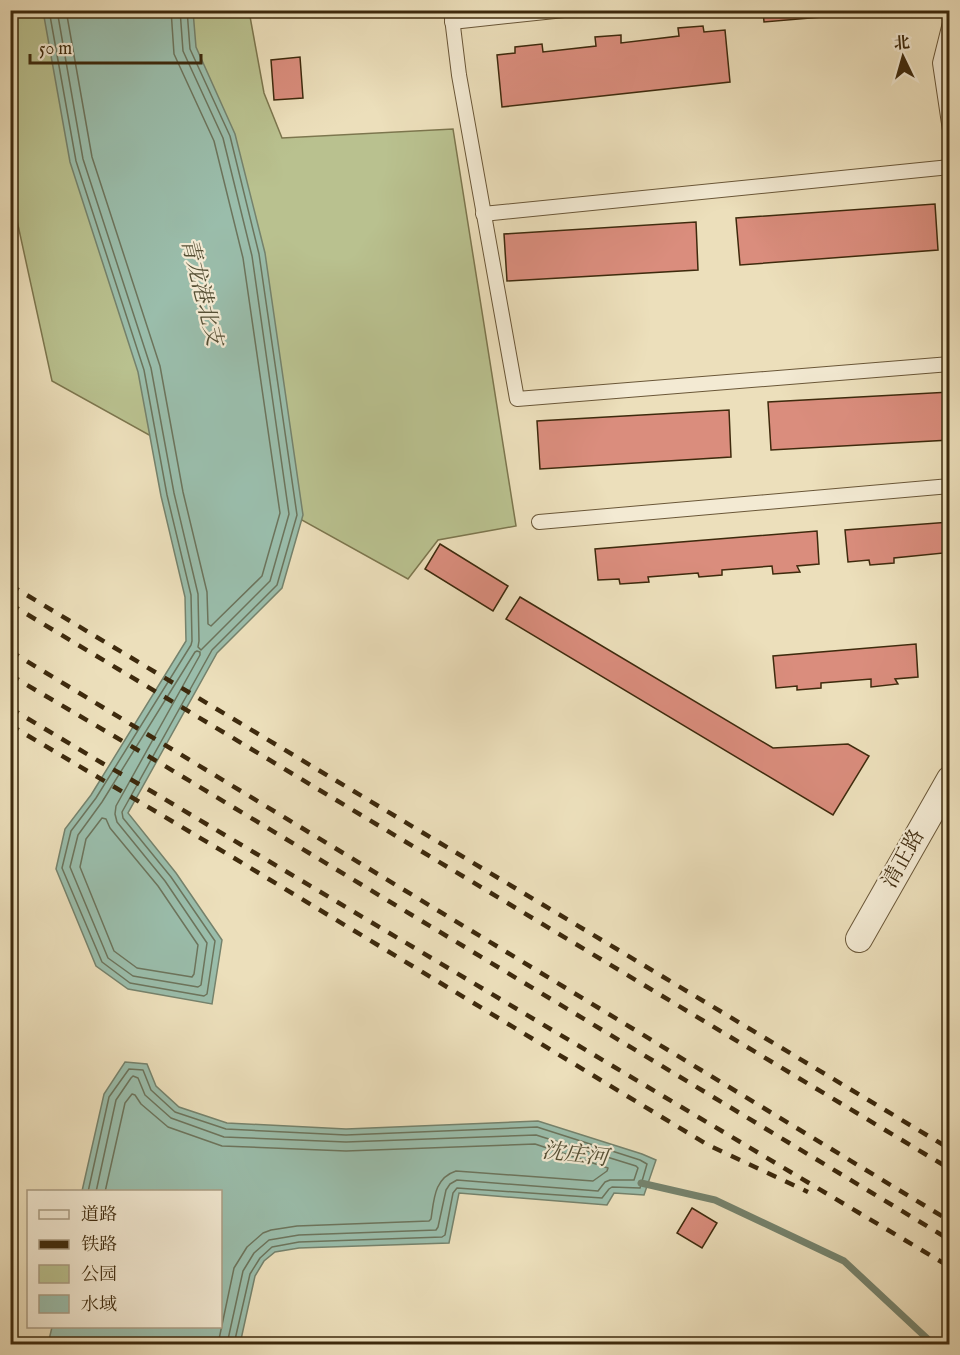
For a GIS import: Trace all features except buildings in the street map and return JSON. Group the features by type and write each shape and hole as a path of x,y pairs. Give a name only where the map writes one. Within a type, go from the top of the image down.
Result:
{"street":[{"name":"清正路","path":"859,939 950,779"}],"lane":[{"path":"564,10 452,16 459,75 517,399 950,364"},
{"path":"950,23 940,63 950,130"},
{"path":"483,214 950,167"},
{"path":"539,522 950,486"}],"green space":[{"path":"10,11 249,11 264,93 282,138 453,129 516,526 438,540 408,579 52,381 11,193"}],"water":[{"name":"青龙港北支","path":"43,11 193,11 196,47 235,134 265,253 303,515 282,588 217,653 128,813 176,873 222,940 212,1004 128,989 96,966 56,869 65,829 91,795 186,641 185,597 161,496 138,372 70,162"},
{"path":"125,1062 147,1064 156,1086 179,1107 227,1123 346,1129 538,1121 656,1160 644,1195 614,1193 607,1205 459,1193 449,1243 299,1248 275,1252 264,1261 255,1276 240,1344 48,1344 52,1328 222,1328 222,1190 82,1190 104,1094"}],"waterway":[{"name":"沈庄河","path":"641,1183 715,1200 844,1261 933,1344"}],"railway":[{"path":"10,585 950,1149"},
{"path":"10,604 950,1169"},
{"path":"10,651 950,1221"},
{"path":"10,675 165,766 950,1240"},
{"path":"10,708 950,1267"},
{"path":"10,725 708,1145 808,1192"}]}
